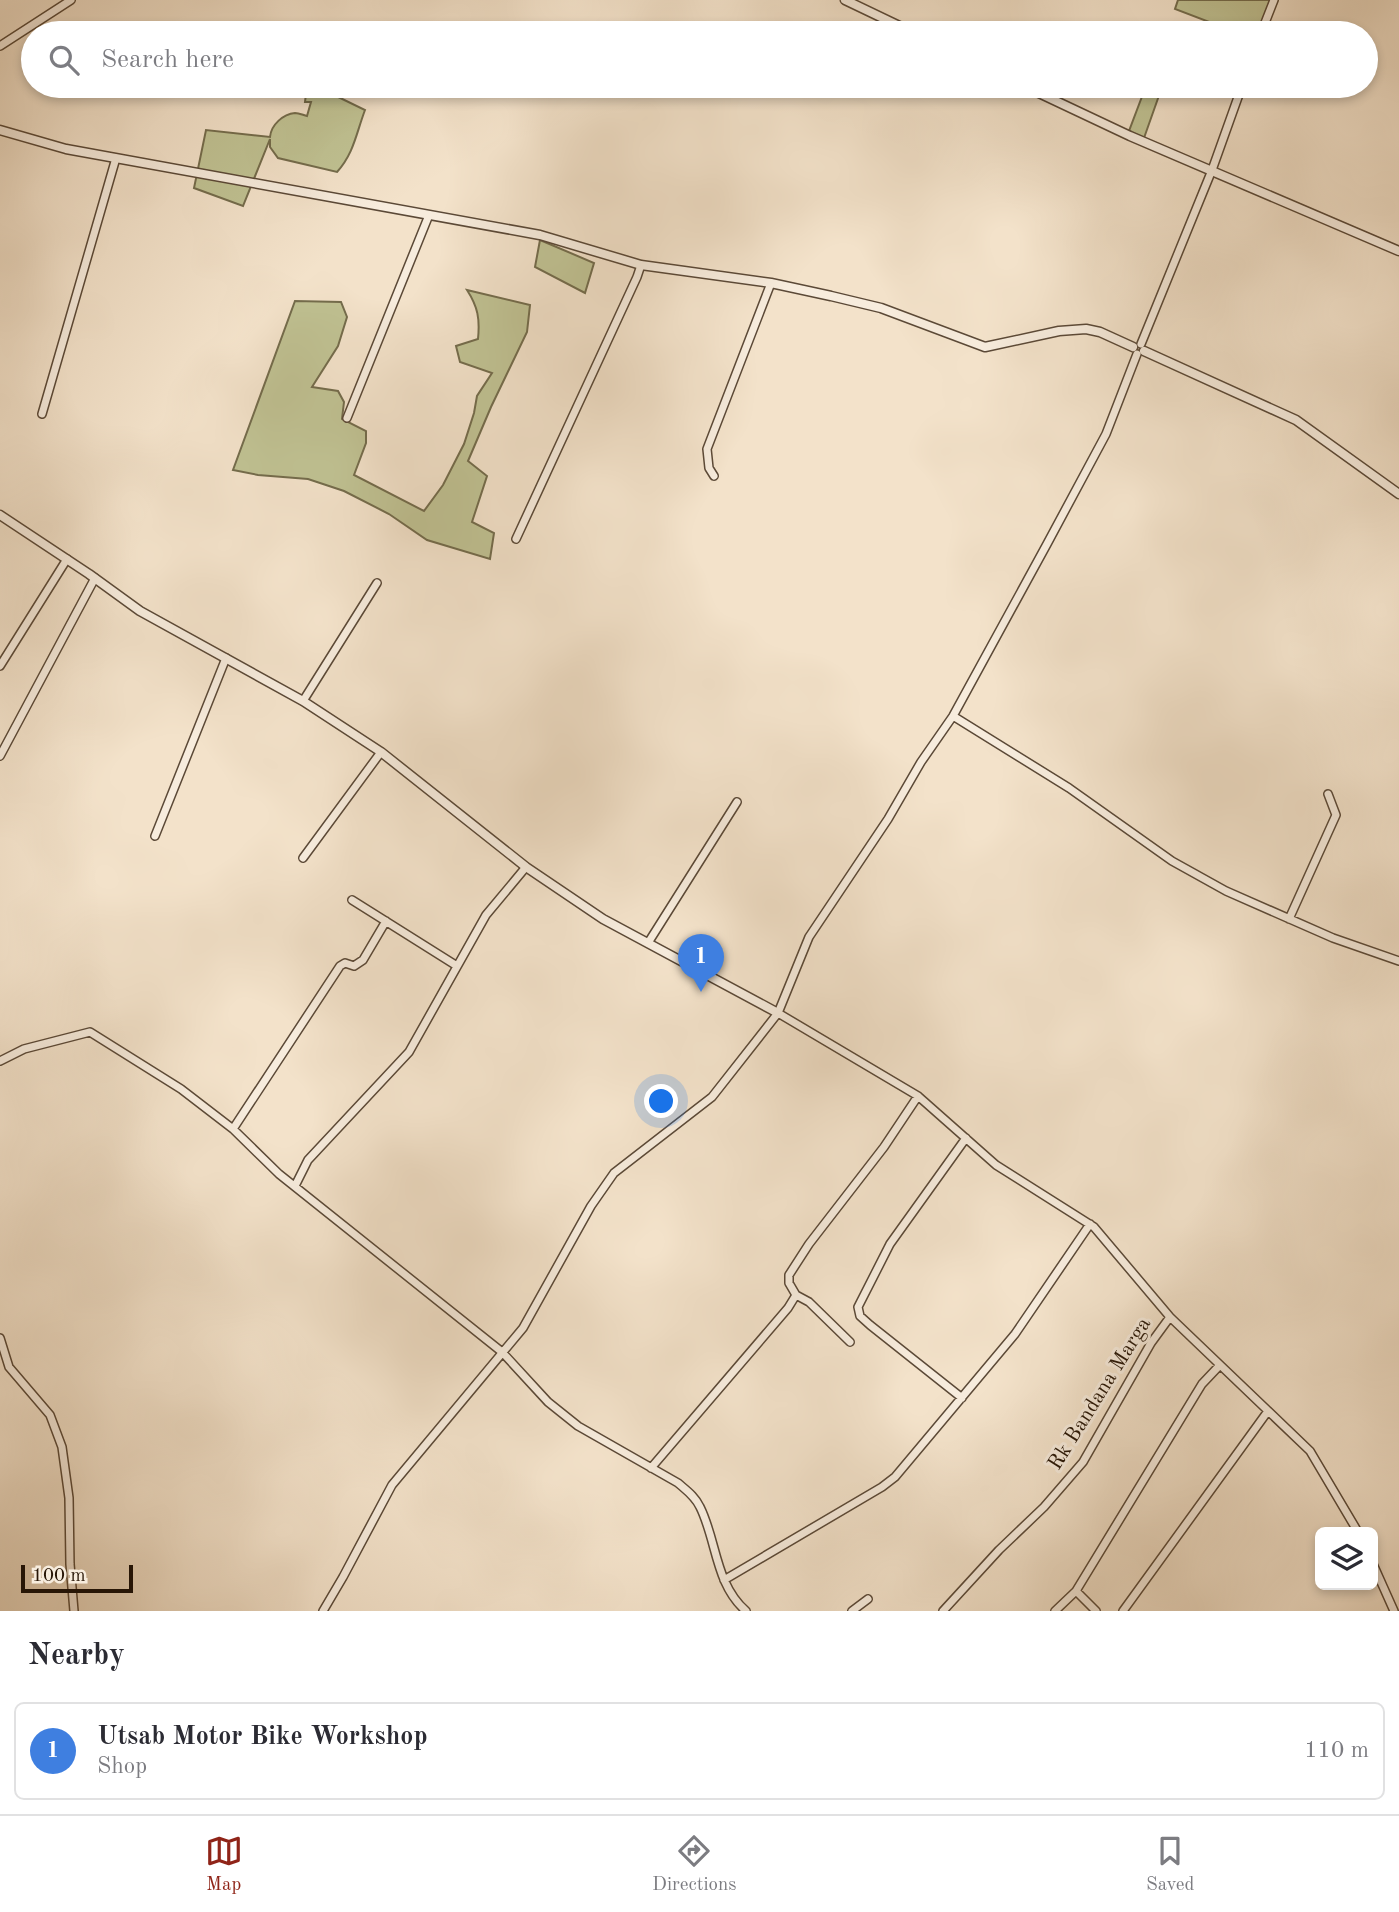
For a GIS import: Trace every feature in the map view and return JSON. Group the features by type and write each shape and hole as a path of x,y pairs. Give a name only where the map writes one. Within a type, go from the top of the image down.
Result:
{"street":[{"path":"39,21 71,0"},
{"path":"845,0 889,21"},
{"path":"1266,21 1274,0"},
{"path":"0,46 21,32"},
{"path":"1049,98 1130,136 1399,250"},
{"path":"323,1611 392,1485 523,1328 591,1206 614,1173 712,1097 778,1013 809,937 953,716 1106,433 1212,170 1238,98"},
{"path":"0,130 66,149 540,235 640,265 771,284 881,308 985,346 1059,331 1086,329 1100,332 1296,420 1399,494"},
{"path":"41,414 116,158"},
{"path":"347,418 429,215"},
{"path":"516,539 637,277 640,265"},
{"path":"714,476 709,468 707,449 771,284"},
{"path":"0,515 140,611 303,701 381,752 526,867 603,919 778,1013 918,1096 996,1164 1090,1224 1170,1317 1318,1462 1355,1527"},
{"path":"0,666 67,559"},
{"path":"0,756 95,578"},
{"path":"303,701 377,583"},
{"path":"155,836 226,658"},
{"path":"953,716 1069,788 1172,861 1226,891 1333,938 1399,961"},
{"path":"303,858 381,752"},
{"path":"1289,919 1336,815 1328,794"},
{"path":"648,943 737,802"},
{"path":"295,1186 309,1160 409,1052 486,915 526,867"},
{"path":"352,900 457,966"},
{"path":"233,1129 340,966 345,963 354,967 363,960 386,921"},
{"path":"0,1061 24,1048 90,1032 181,1089 233,1129 279,1174 502,1352 548,1402 578,1426 678,1483 692,1495 700,1507 724,1580 746,1611"},
{"path":"850,1342 809,1302 796,1295 789,1283 789,1275 809,1244 884,1147 918,1096"},
{"path":"962,1398 870,1325 860,1316 858,1307 891,1244 967,1138"},
{"path":"724,1580 895,1477 1015,1334 1090,1224"},
{"path":"650,1468 796,1295"},
{"name":"Rk Bandana Marga","path":"943,1611 999,1550 1044,1507 1083,1462 1151,1343 1170,1317"},
{"path":"0,1338 9,1367 50,1415 62,1447 69,1498 74,1611"},
{"path":"1055,1611 1076,1591 1202,1384 1220,1365"},
{"path":"1123,1611 1268,1411"},
{"path":"1378,1575 1394,1611"},
{"path":"1076,1591 1096,1611"},
{"path":"852,1611 868,1599"}],"green space":[{"path":"1178,0 1271,0 1263,21 1206,21 1175,9"},
{"path":"306,98 340,98 365,110 351,150 337,172 278,158 270,147 270,139 243,206 194,188 206,130 270,137 275,124 286,115 295,113 307,116 311,102 305,102"},
{"path":"1141,98 1158,98 1144,138 1129,131"},
{"path":"540,240 594,263 585,293 535,267"},
{"path":"467,290 530,305 527,332 468,461 487,476 472,522 494,533 490,559 427,540 389,514 344,491 308,479 233,470 295,301 341,302 347,317 338,346 312,387 338,391 344,402 342,419 366,431 366,443 354,475 424,511 443,485 464,444 477,396 492,373 460,362 456,346 478,339 477,313"}],"place":[{"name":"Utsab Motor Bike Workshop","path":"701,992"}]}
